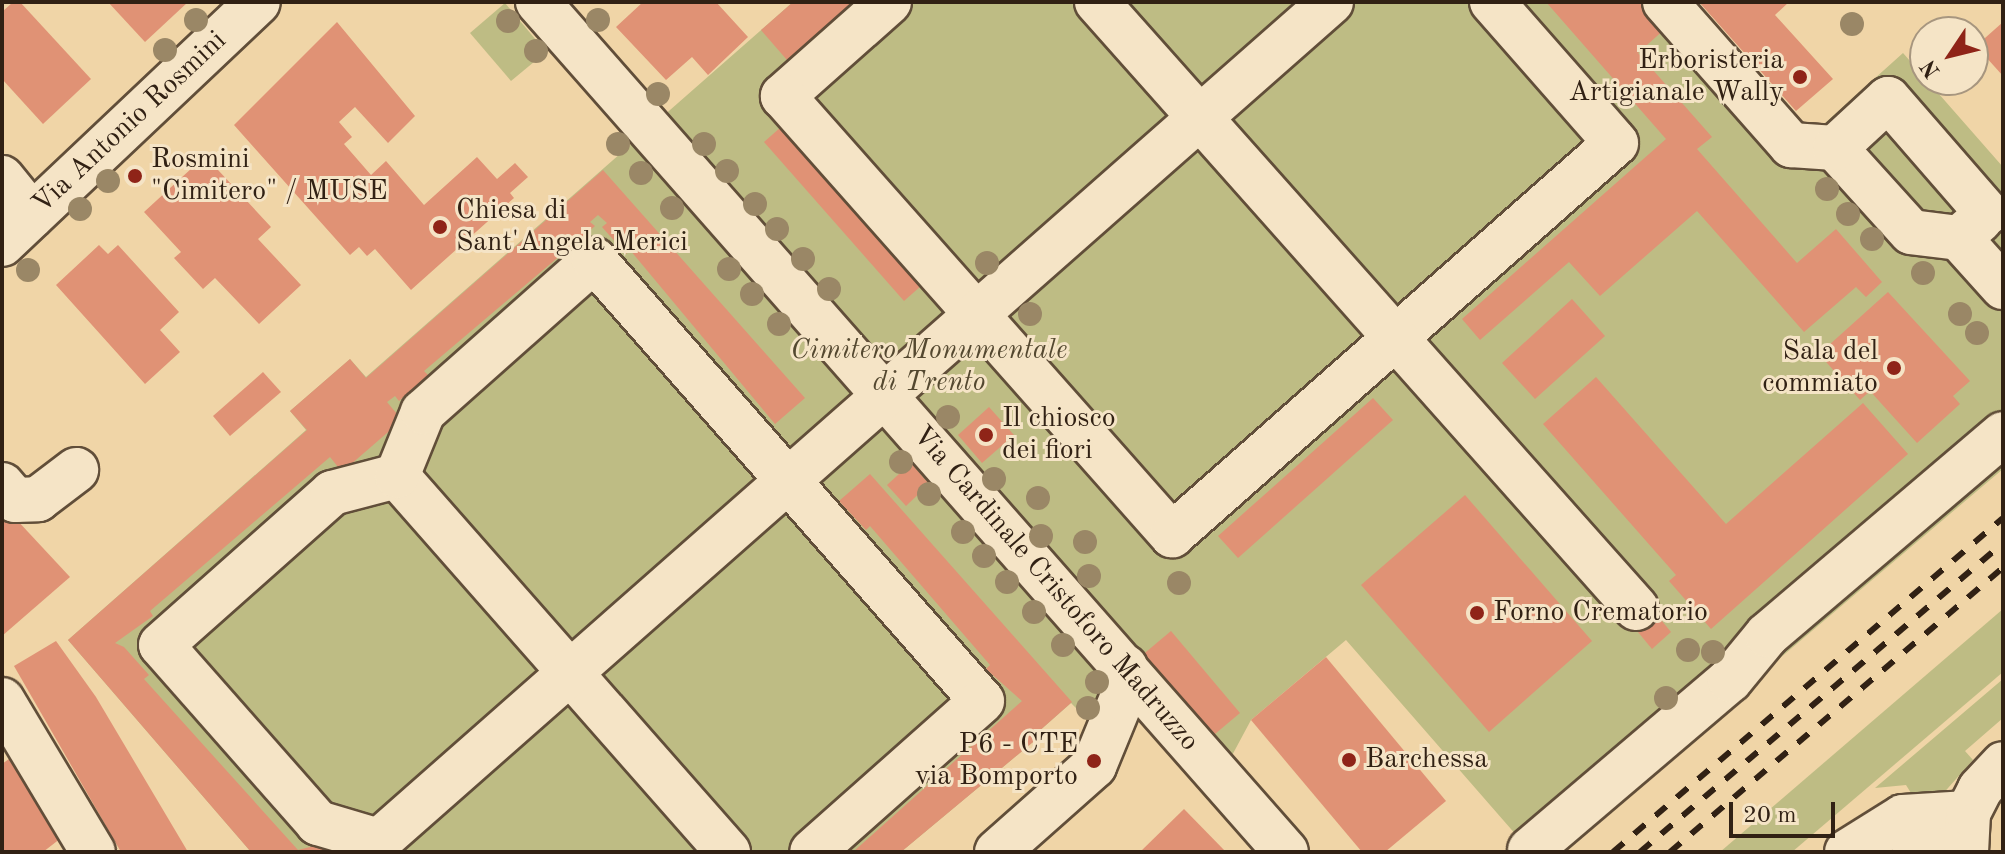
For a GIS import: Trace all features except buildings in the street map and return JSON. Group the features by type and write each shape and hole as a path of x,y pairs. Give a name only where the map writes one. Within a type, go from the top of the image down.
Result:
{"street":[{"name":"Via Antonio Rosmini","path":"17,230 258,2"},
{"name":"Via Cardinale Cristoforo Madruzzo","path":"538,2 1286,852"},
{"path":"889,2 783,96 1172,535 1616,143 1492,2"},
{"path":"1097,2 1636,608"},
{"path":"397,476 332,493 161,645 318,823 379,847 570,673 1331,2"},
{"path":"1665,2 1791,145 1835,148 1911,232 1983,217"},
{"path":"1835,148 1888,99 1983,217 2003,287"},
{"path":"2,178 17,230"},
{"path":"397,476 423,412 594,260 982,701 812,852"},
{"path":"1530,850 1730,680 1767,635 2003,434"},
{"path":"2,485 15,500 38,499 76,470"},
{"path":"397,476 728,852"},
{"path":"997,852 1094,766 1122,698 1125,667"},
{"path":"2,700 93,852"},
{"path":"1967,838 1980,789 2003,764"},
{"path":"1847,852 1903,817 1967,838"},
{"path":"1914,852 1967,838"}],"green space":[{"name":"Cimitero Monumentale di Trento","path":"793,2 1682,2 1805,141 1903,53 1909,60 1909,96 1941,96 2003,167 2003,469 1551,852 1531,852 1346,640 1251,720 1229,761 1202,791 1122,698 1102,703 1085,717 1071,703 1037,733 1039,737 901,852 251,852 68,640 306,430 290,411 350,359 366,377"},
{"path":"505,3 546,52 511,81 470,33"},
{"path":"2003,609 2003,672 1792,852 1720,852"},
{"path":"2003,679 2003,718 1965,751 1973,760 1940,797 1916,801 1906,785 1875,788"}],"railway":[{"path":"1613,852 2003,518"},
{"path":"1640,852 2003,543"},
{"path":"1670,852 2003,568"}],"place":[{"name":"Erboristeria Artigianale Wally","path":"1800,77"},
{"name":"Rosmini \"Cimitero\" / MUSE","path":"135,176"},
{"name":"Chiesa di Sant'Angela Merici","path":"440,227"},
{"name":"Sala del commiato","path":"1894,368"},
{"name":"Il chiosco dei fiori","path":"986,435"},
{"name":"Forno Crematorio","path":"1477,613"},
{"name":"Barchessa","path":"1349,760"},
{"name":"P6 - CTE via Bomporto","path":"1094,761"}]}
